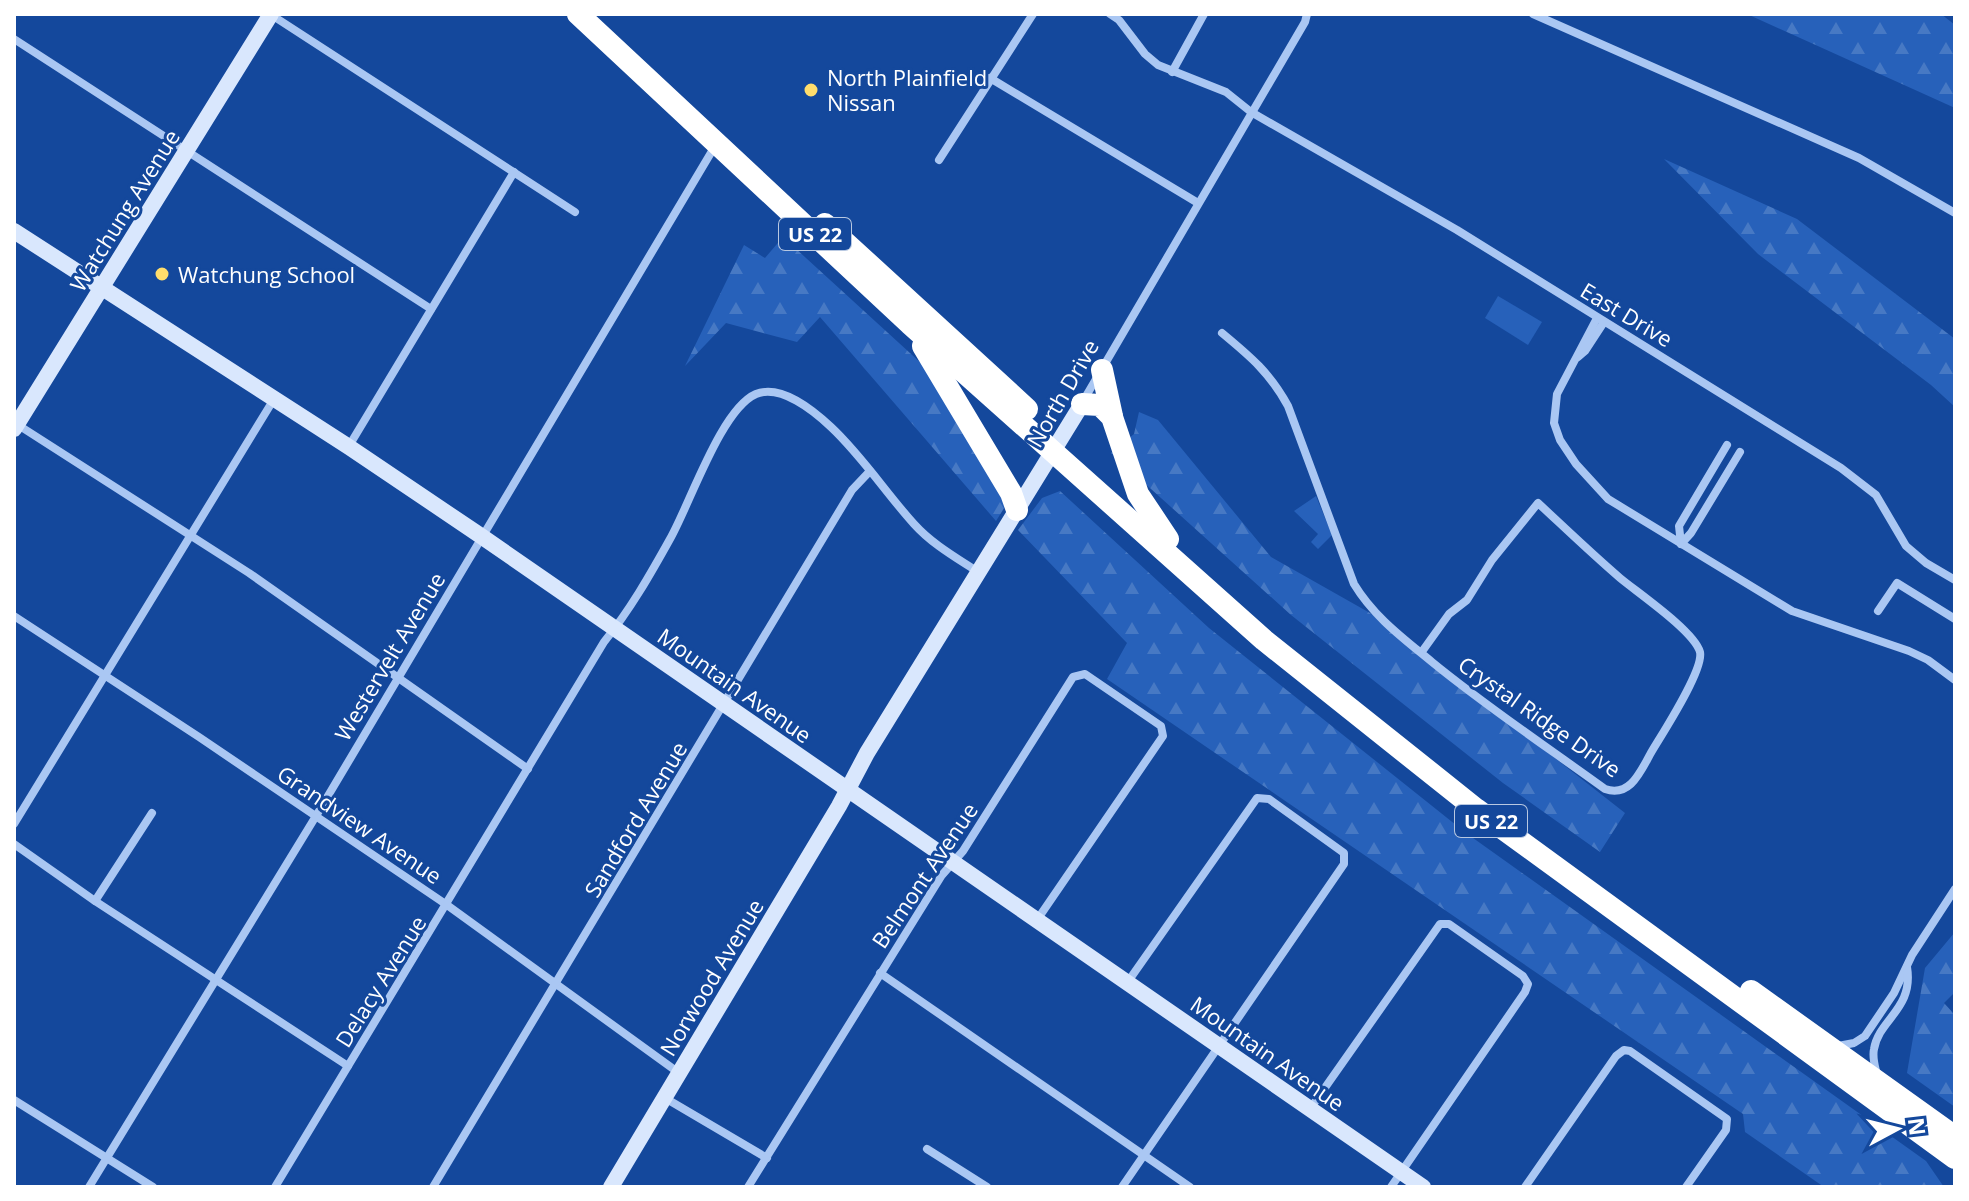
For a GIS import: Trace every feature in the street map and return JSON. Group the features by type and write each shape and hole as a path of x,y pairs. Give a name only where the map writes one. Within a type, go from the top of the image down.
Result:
{"highway":[{"name":"US 22","path":"578,14 910,324 1168,539 1299,654 1472,791 1955,1137"},
{"name":"US 22","path":"598,14 1264,640 1476,809 1955,1158"},
{"path":"910,324 1011,493 1017,510"},
{"path":"1102,370 1112,417 1133,484 1168,539"},
{"path":"1082,404 1100,405 1112,417"},
{"path":"1923,1135 1955,1176"}],"street":[{"path":"270,14 575,212"},
{"name":"Watchung Avenue","path":"15,425 270,14"},
{"path":"939,160 1033,14"},
{"name":"East Drive","path":"1110,14 1119,20 1145,54 1172,72 1226,92 1251,112 1457,230 1751,410 1866,485 1876,495 1906,546 1926,563 1955,580"},
{"path":"1172,72 1204,14"},
{"path":"1306,18 1315,14"},
{"path":"1533,14 1859,158 1955,213"},
{"name":"North Drive","path":"847,789 1082,404 1306,18"},
{"path":"14,39 431,309"},
{"path":"990,78 1198,203"},
{"name":"Westervelt Avenue","path":"89,1187 316,816 717,142"},
{"path":"349,447 514,172"},
{"name":"Mountain Avenue","path":"14,231 481,536 1423,1187"},
{"path":"1600,320 1585,351 1577,357 1557,394 1554,411 1560,440 1595,487 1608,499 1792,611 1909,651 1928,660 1955,680"},
{"name":"Crystal Ridge Drive","path":"1222,333 1263,368 1277,386 1302,440 1354,584 1363,599 1386,624 1421,653 1470,692 1605,789 1623,790 1636,779 1684,696 1697,669 1700,650 1682,628 1620,578 1538,503 1492,560 1467,600 1449,614 1421,653"},
{"name":"Delacy Avenue","path":"275,1187 604,642 625,617 671,537 721,433 738,406 752,396 767,392 801,404 832,428 870,471"},
{"path":"14,824 274,399"},
{"path":"15,425 191,535 528,769"},
{"path":"1681,544 1679,526 1727,445"},
{"path":"1681,544 1691,533 1740,452"},
{"path":"870,471 929,538 978,572"},
{"name":"Sandford Avenue","path":"433,1187 852,490 870,471"},
{"path":"1878,611 1897,583 1955,619"},
{"name":"Grandview Avenue","path":"14,616 447,905 679,1073"},
{"name":"Belmont Avenue","path":"748,1187 942,875 963,851 1073,677 1079,673 1091,676 1163,730 1163,736 1037,920"},
{"name":"Norwood Avenue","path":"611,1187 847,789"},
{"path":"1122,1187 1345,859 1339,848 1269,799 1257,798 1127,983"},
{"path":"95,901 152,813"},
{"path":"14,844 95,901 348,1066"},
{"path":"1830,1047 1854,1043 1865,1036 1955,889"},
{"path":"1310,1109 1440,924 1449,924 1523,976 1528,984 1525,992 1391,1187"},
{"path":"1878,1082 1873,1050 1905,996 1909,978 1907,966"},
{"path":"880,973 1190,1187"},
{"path":"1525,1187 1616,1056 1624,1050 1630,1051 1727,1119 1726,1130 1686,1187"},
{"path":"664,1097 767,1158"},
{"path":"14,1100 153,1187"},
{"path":"927,1149 987,1187"}],"green space":[{"path":"1747,14 1941,14 1955,25 1955,108"},
{"path":"1664,159 1797,219 1955,339 1955,407 1931,385 1758,254"},
{"path":"783,237 922,364 1006,505 996,521 820,317 797,342 726,323 685,366 744,245 765,258"},
{"path":"1498,296 1542,322 1528,345 1485,318"},
{"path":"1139,412 1158,420 1271,557 1370,613 1625,813 1600,852 1503,783 1291,615 1111,453 1134,434"},
{"path":"1060,491 1209,628 1466,833 1926,1161 1944,1187 1824,1187 1745,1132 1743,1114 1107,679 1127,643 1018,530 1042,498"},
{"path":"1316,496 1332,535 1318,549 1311,542 1318,534 1294,511"},
{"path":"1955,932 1955,992 1944,1003 1955,1015 1955,1107 1907,1073 1925,968"}],"place":[{"name":"North Plainfield Nissan","path":"811,90"},
{"name":"Watchung School","path":"162,274"}]}
